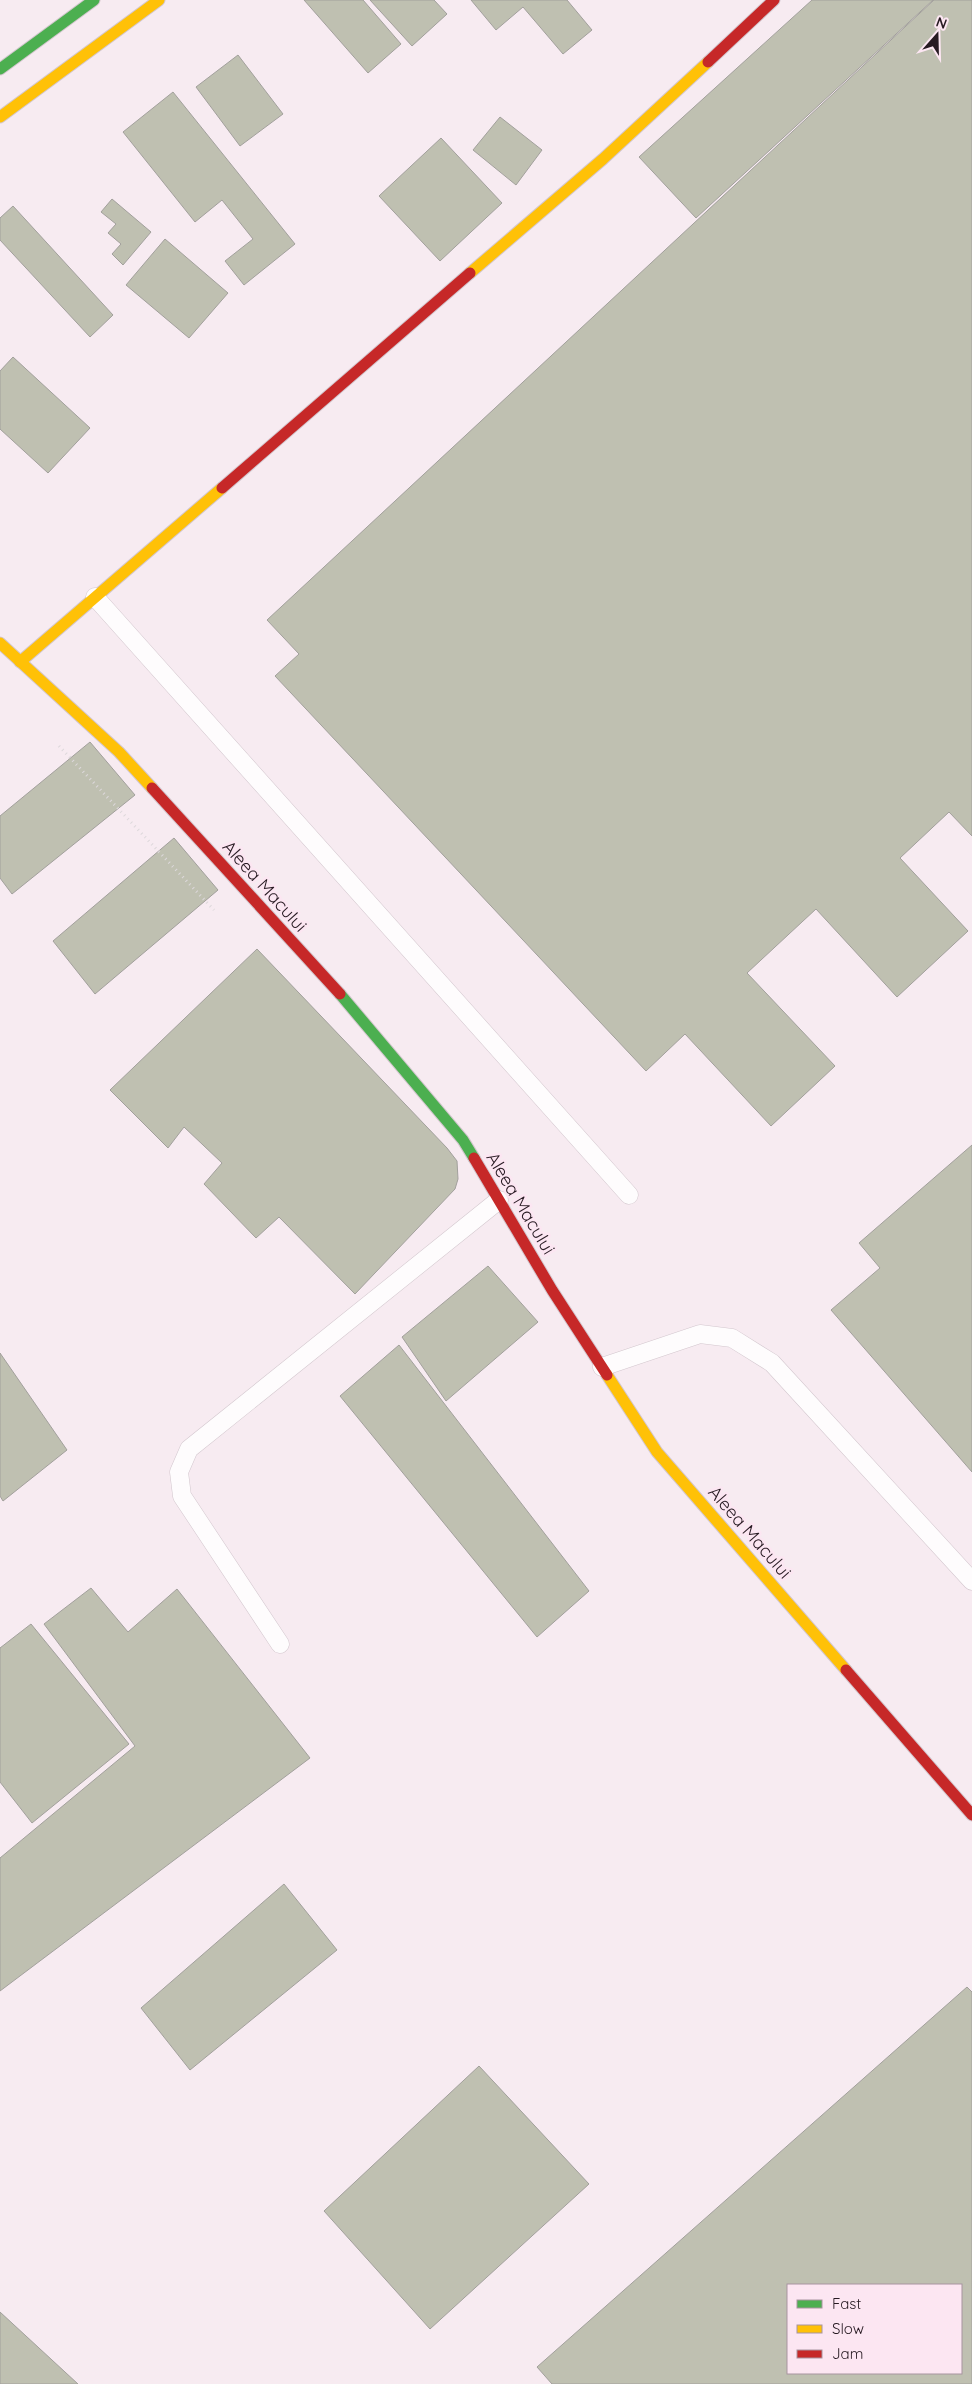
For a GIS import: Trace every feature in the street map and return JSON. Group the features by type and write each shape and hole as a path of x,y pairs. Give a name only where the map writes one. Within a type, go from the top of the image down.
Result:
{"street":[{"path":"0,69 94,0"},
{"path":"0,117 159,0"},
{"path":"20,662 603,159 774,0"},
{"name":"Aleea Macului","path":"0,643 119,752 350,1004 464,1140 552,1290 657,1452 972,1815"}],"lane":[{"path":"95,597 629,1195"},
{"path":"280,1644 182,1496 179,1472 189,1449 499,1200"},
{"path":"602,1367 700,1334 732,1338 772,1363 972,1581"}],"building":[{"path":"304,0 363,0 401,44 368,73"},
{"path":"370,0 434,0 447,14 412,46"},
{"path":"471,0 567,0 592,30 563,54 523,7 496,30"},
{"path":"812,0 933,0 696,218 639,157"},
{"path":"934,0 972,0 972,836 949,812 900,858 968,931 897,997 816,909 747,973 835,1066 771,1126 685,1034 646,1071 275,676 299,654 267,620"},
{"path":"238,55 283,114 240,146 196,87"},
{"path":"173,92 295,244 244,285 225,261 253,239 222,200 195,222 123,132"},
{"path":"500,117 542,150 516,185 473,150"},
{"path":"441,138 502,203 440,261 379,196"},
{"path":"112,199 151,232 123,265 112,254 121,244 108,233 116,224 101,212"},
{"path":"13,206 113,315 90,337 0,240 0,218"},
{"path":"165,239 228,293 189,338 126,285"},
{"path":"13,357 90,428 48,473 0,429 0,371"},
{"path":"90,742 135,795 12,894 0,878 0,816"},
{"path":"174,838 218,890 95,994 53,941"},
{"path":"257,949 447,1148 457,1161 458,1179 455,1189 355,1294 279,1217 256,1238 204,1184 222,1163 184,1127 168,1148 110,1090"},
{"path":"972,1145 972,1472 831,1310 880,1268 859,1243"},
{"path":"488,1266 538,1322 446,1401 402,1337"},
{"path":"399,1345 589,1591 537,1637 340,1396"},
{"path":"0,1353 67,1450 3,1501 0,1496"},
{"path":"91,1588 128,1632 177,1589 310,1758 0,1991 0,1858 135,1746 44,1624"},
{"path":"31,1624 129,1744 32,1823 0,1782 0,1648"},
{"path":"284,1884 337,1950 190,2070 141,2008"},
{"path":"967,1987 972,1992 972,2384 552,2384 537,2367"},
{"path":"479,2066 589,2184 430,2329 324,2211"},
{"path":"0,2312 78,2384 0,2384"}],"traffic: fast":[{"path":"0,69 94,0"},
{"path":"340,994 463,1140 474,1158"}],"traffic: slow":[{"path":"0,117 159,0"},
{"path":"470,273 603,159 708,62"},
{"path":"20,662 222,488"},
{"path":"0,643 119,752 152,788"},
{"path":"607,1375 657,1452 846,1670"}],"traffic: jam":[{"path":"708,62 774,0"},
{"path":"222,488 470,273"},
{"path":"152,788 340,994"},
{"path":"474,1158 552,1290 607,1375"},
{"path":"846,1670 972,1815"}]}
